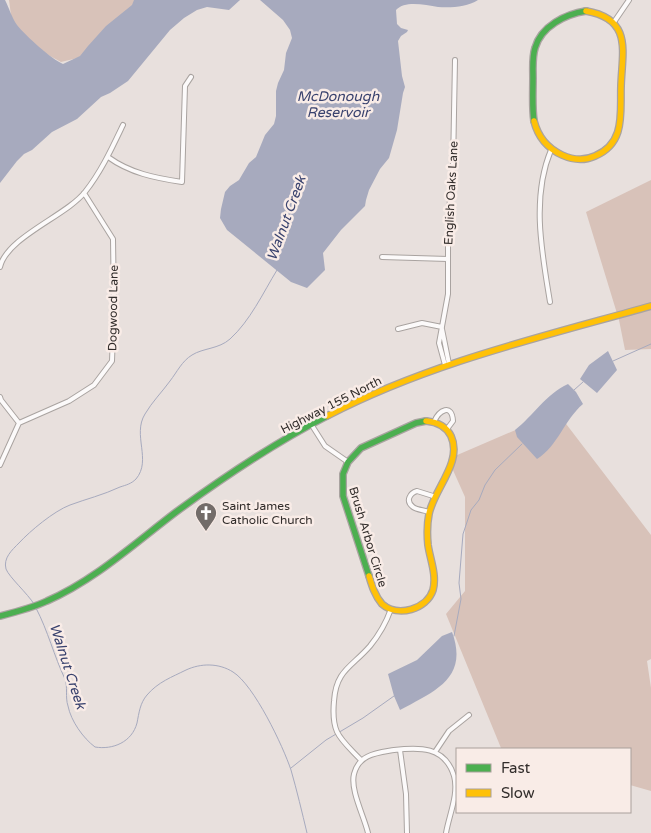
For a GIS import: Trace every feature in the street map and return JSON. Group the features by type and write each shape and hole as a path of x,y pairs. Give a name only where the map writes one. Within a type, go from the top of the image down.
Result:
{"street":[{"path":"614,22 629,0"},
{"path":"576,12 595,12 614,22 624,47 621,121 617,136 603,152 586,159 571,159 551,150 537,133 533,118 535,47 537,42 555,24 576,12"},
{"name":"English Oaks Lane","path":"447,365 442,327 448,302 448,214 453,166 455,60"},
{"path":"108,157 124,168 141,174 182,182 185,86 191,77"},
{"path":"0,267 2,258 20,240 84,193 108,157 123,125"},
{"path":"550,302 540,242 541,189 544,167 551,150"},
{"name":"Dogwood Lane","path":"19,423 69,401 94,385 112,361 114,306 113,239 84,193"},
{"path":"382,258 448,259"},
{"name":"Highway 155 North","path":"0,616 26,610 56,599 107,565 192,500 311,424 389,386 447,365 651,306"},
{"path":"398,329 422,324 442,327"},
{"path":"0,397 19,423 0,465"},
{"path":"434,422 440,412 444,410 449,411 452,414 453,421 447,430"},
{"path":"311,424 318,438 325,446 348,462 369,443 416,423 434,422 447,430 453,440 454,455 433,496 429,512 427,534 434,575 433,590 428,599 418,608 407,611 391,609 378,635 370,646 343,672 335,689 334,727 340,737 361,760"},
{"name":"Brush Arbor Circle","path":"348,462 342,478 343,496 374,592 382,604 391,609"},
{"path":"429,512 412,506 409,502 409,497 416,491 433,496"},
{"path":"435,752 449,730 469,716"},
{"path":"368,833 353,782 354,772 361,760 373,753 420,748 435,752 448,764 454,779 455,791 446,833"},
{"path":"400,750 406,794 407,833"}],"shaded area":[{"path":"9,0 144,0 90,55 61,62 39,50 12,23"},
{"path":"651,180 651,349 625,350 619,320 586,212"},
{"path":"557,412 651,535 651,659 647,661 651,688 651,791 631,785 631,748 501,748 446,614 465,591 465,497 448,459"}],"water":[{"path":"0,0 5,0 15,22 26,35 63,64 80,56 106,26 132,5 134,0 240,0 229,10 207,7 197,10 184,18 170,30 128,81 101,97 77,119 52,132 32,150 24,154 0,183"},
{"name":"McDonough Reservoir","path":"260,0 478,0 464,6 453,7 410,4 396,10 397,24 401,28 408,30 398,41 405,87 397,130 389,158 380,169 369,190 365,206 341,230 323,253 325,270 307,288 291,282 227,230 220,218 225,192 239,180 249,163 256,157 265,135 274,124 276,116 276,91 284,70 286,53 292,38 290,30 283,20"},
{"path":"608,351 617,370 597,393 580,379 589,365"},
{"path":"568,384 576,392 583,404 576,410 556,440 537,459 517,437 515,430 546,399"},
{"path":"452,632 456,648 456,661 446,681 400,710 388,674 417,660 442,636"}],"waterway":[{"name":"Walnut Creek","path":"34,604 6,569 5,565 9,554 29,533 57,512 70,505 128,484 136,479 142,464 140,430 145,414 188,357 226,342 237,332 256,306 277,270"},
{"path":"613,361 651,344"},
{"path":"574,390 583,382"},
{"path":"454,636 461,599 459,583 463,534 471,510 479,500 485,485 495,470 522,444"},
{"name":"Walnut Creek","path":"36,608 65,679 67,703 72,717 82,734 95,747 115,746 126,740 134,730 143,701 151,690 165,680 186,670 204,665 222,667 233,672 250,689 282,746 291,770 307,833"},
{"path":"291,768 326,740 363,718 394,696"}],"traffic: fast":[{"path":"534,121 533,59 538,40 548,27 555,22 570,15 586,11"},
{"path":"0,616 24,610 82,583 231,473 288,437 327,416"},
{"path":"369,576 343,496 343,474 348,462 361,448 416,423 426,421"}],"traffic: slow":[{"path":"534,121 541,137 552,149 574,159 587,159 595,156 605,150 617,135 621,117 622,39 618,29 611,21 601,15 586,11"},
{"path":"327,416 366,397 445,366 527,340 651,306"},
{"path":"369,576 374,591 382,604 396,610 404,611 418,606 430,597 433,590 434,573 428,541 428,518 436,495 451,466 454,446 451,436 444,427 434,422 426,421"}],"place":[{"name":"Saint James Catholic Church","path":"206,532"}]}
